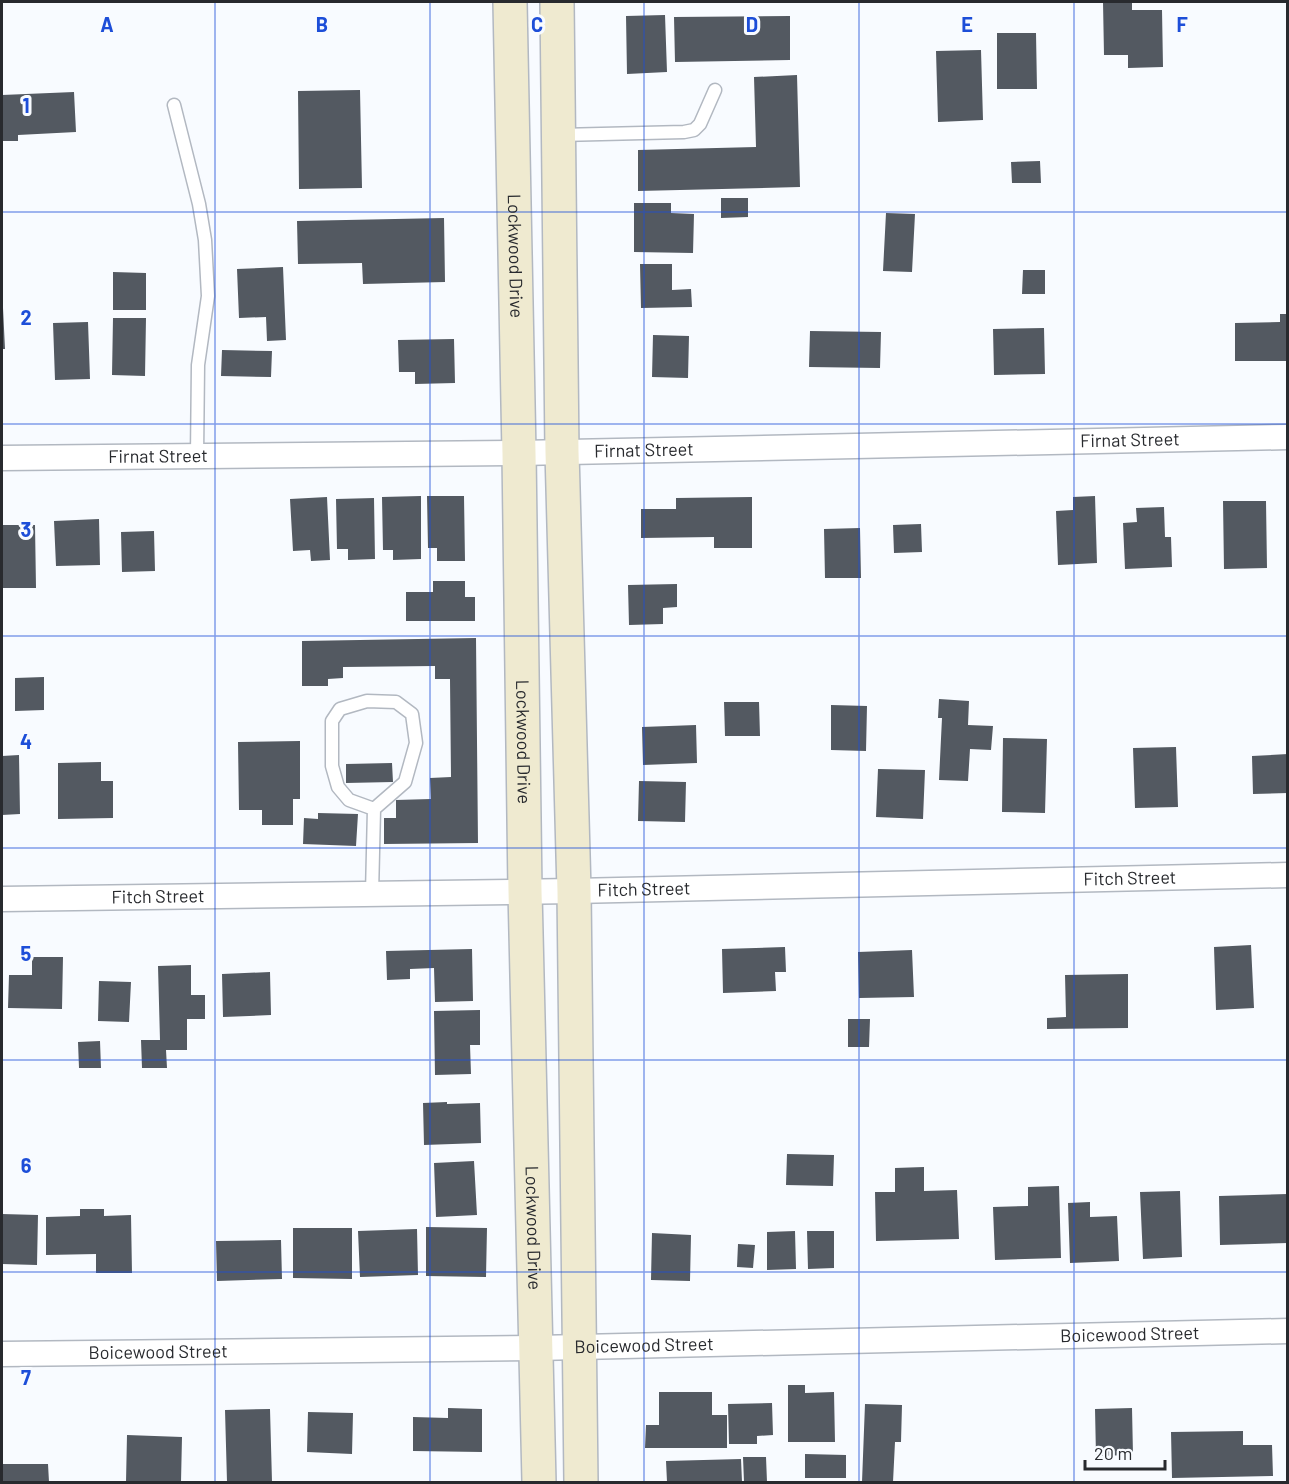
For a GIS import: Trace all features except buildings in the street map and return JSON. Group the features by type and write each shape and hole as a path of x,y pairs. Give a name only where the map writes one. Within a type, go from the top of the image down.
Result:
{"main road":[{"name":"Lockwood Drive","path":"510,2 525,891 539,1482"},
{"path":"557,2 562,452 574,891 581,1482"}],"street":[{"name":"Firnat Street","path":"2,458 519,453 1287,437"},
{"name":"Fitch Street","path":"2,899 574,891 1287,875"},
{"name":"Boicewood Street","path":"2,1354 537,1348 1287,1331"}],"lane":[{"path":"558,135 694,130 700,124 716,90"},
{"path":"174,105 199,204 206,251 208,296 198,365 197,456"},
{"path":"372,894 374,809 405,782 416,743 412,714 396,702 367,701 340,709 332,721 332,766 338,787 349,800 374,809"}]}
